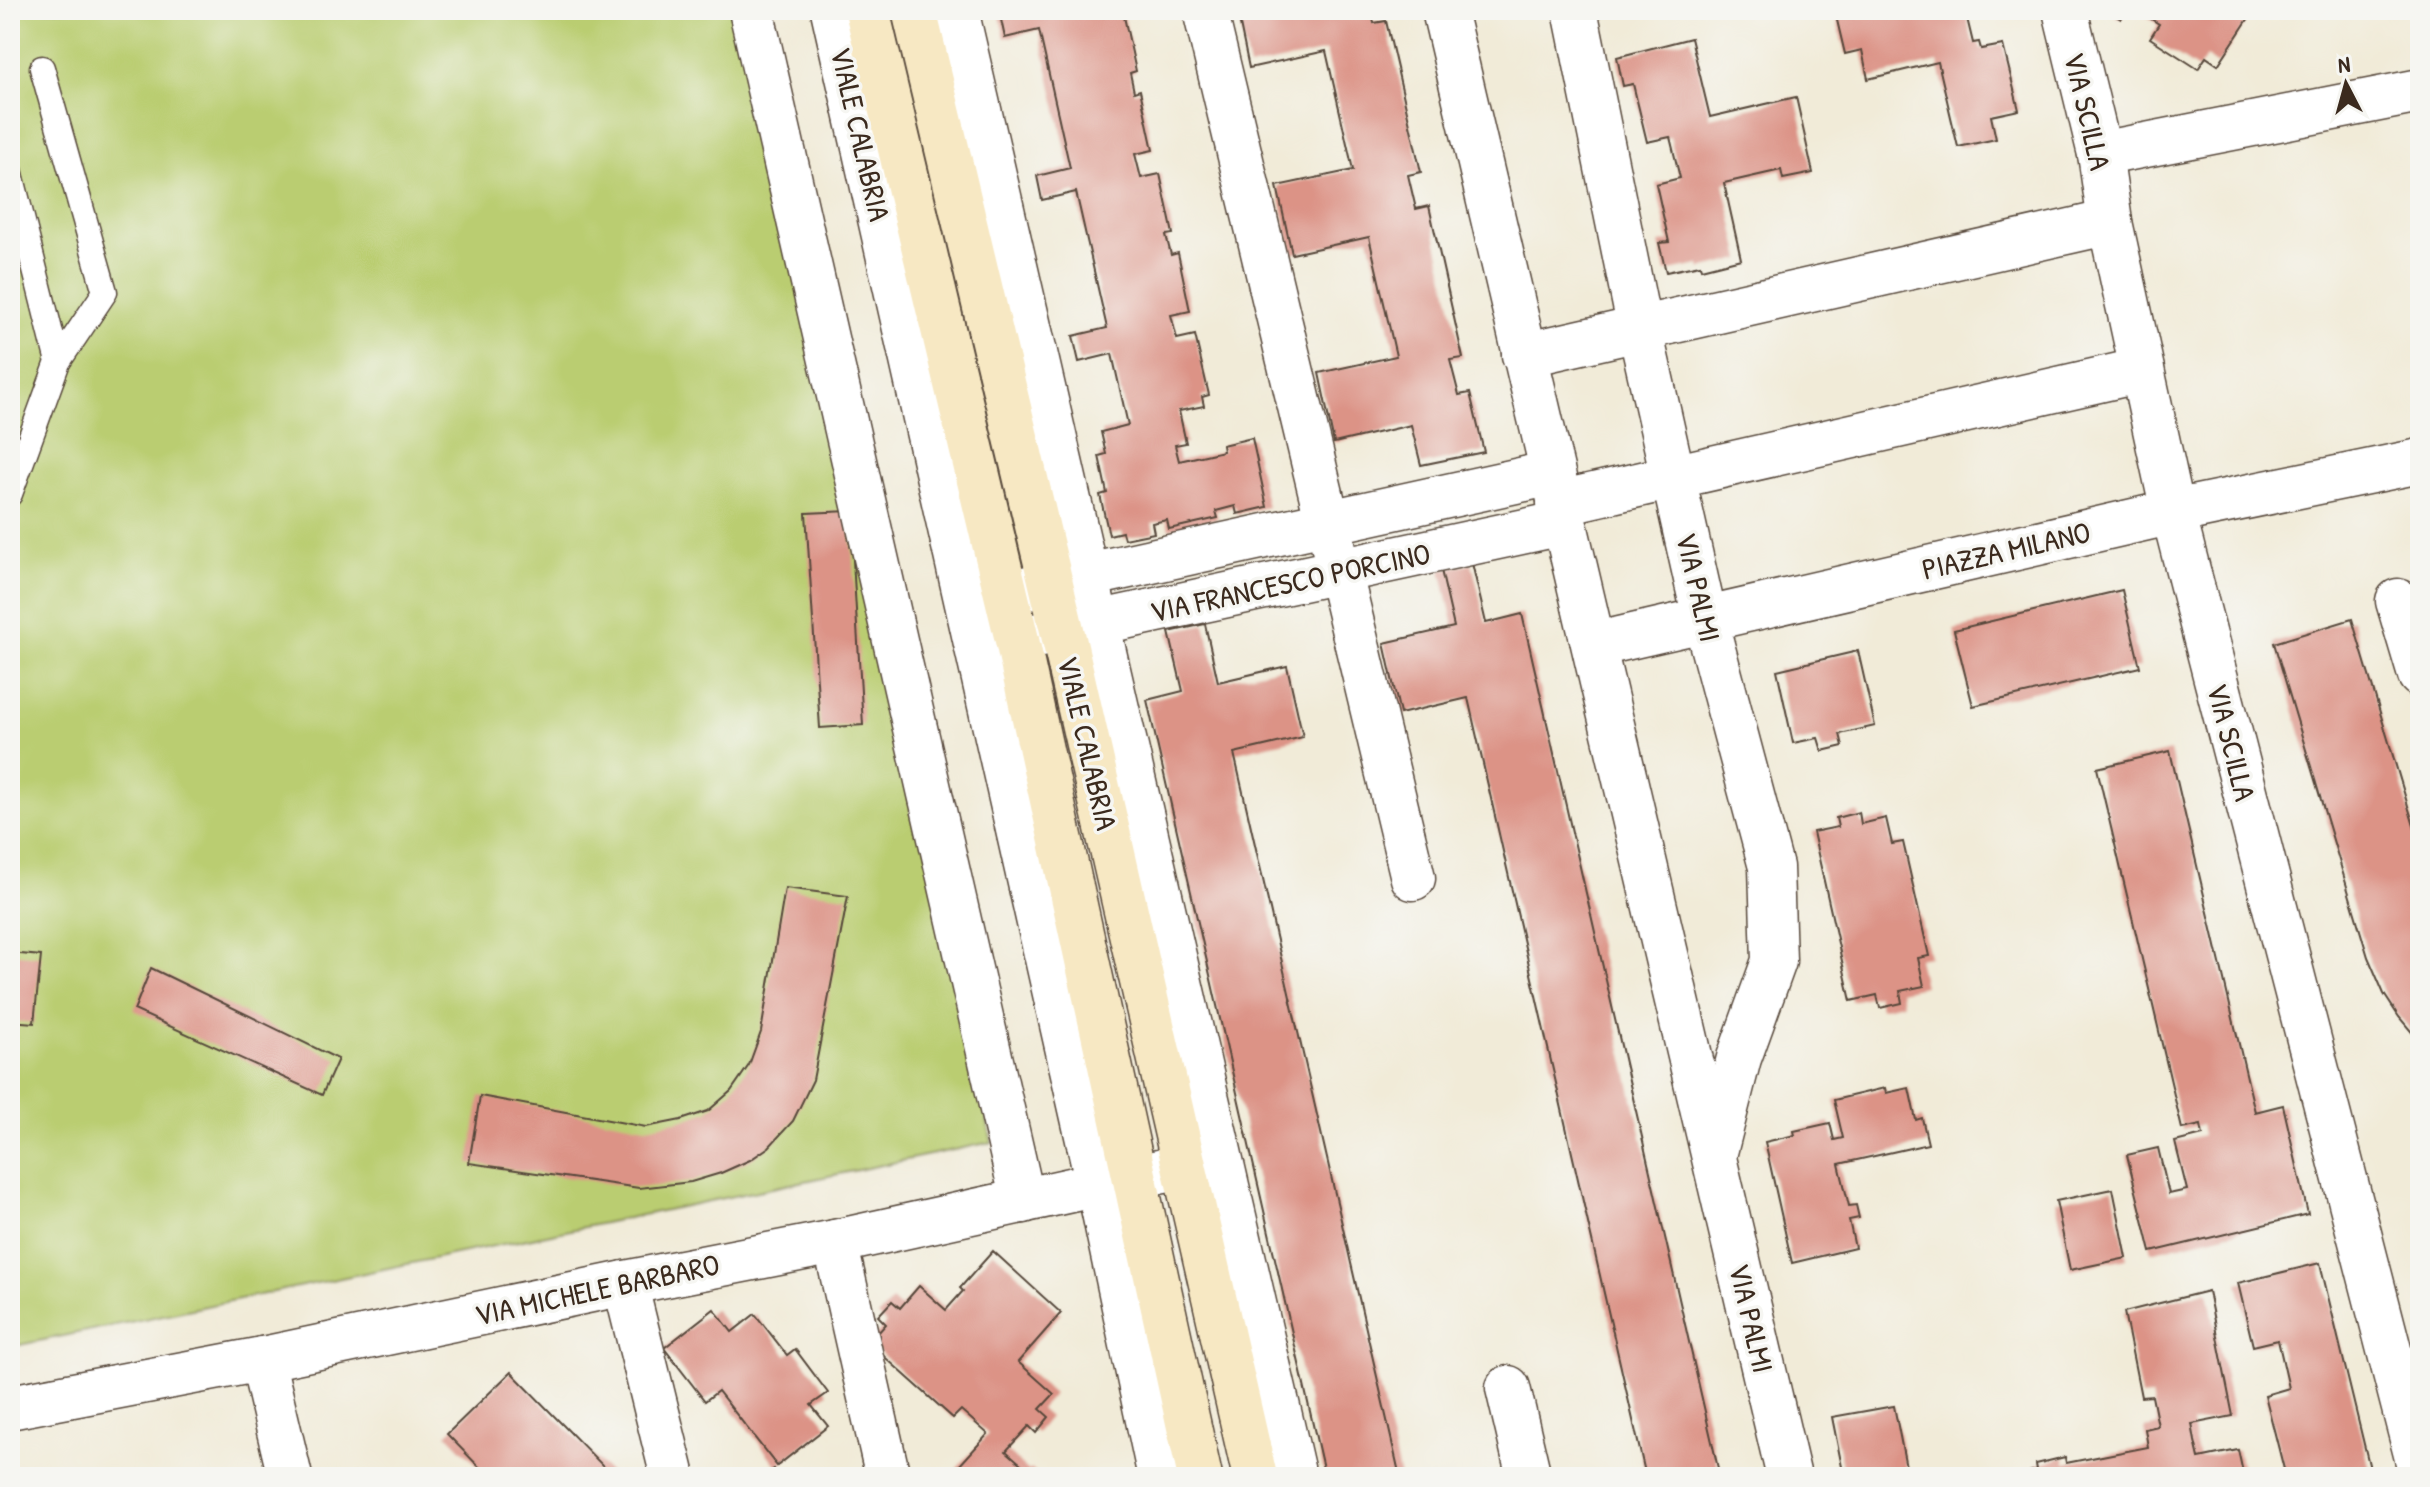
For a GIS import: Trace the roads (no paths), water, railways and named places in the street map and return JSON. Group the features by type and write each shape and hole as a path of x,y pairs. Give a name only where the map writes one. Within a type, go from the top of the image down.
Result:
{"main road":[{"name":"VIALE CALABRIA","path":"867,10 1017,640 1116,1180 1200,1477"},
{"name":"VIALE CALABRIA","path":"914,10 1080,626 1184,1167 1255,1477"}],"street":[{"path":"751,10 1023,1201"},
{"name":"VIALE CALABRIA","path":"833,10 1116,1180 1160,1477"},
{"name":"VIALE CALABRIA","path":"956,10 1069,580"},
{"path":"1205,10 1413,878"},
{"name":"VIA PALMI","path":"1444,10 1789,1477"},
{"name":"VIA PALMI","path":"1575,10 1640,330 1705,619 1771,867 1774,961 1739,1058 1714,1158"},
{"name":"VIA SCILLA","path":"2065,10 2100,154 2110,222 2173,512 2420,1470"},
{"path":"2100,154 2420,91"},
{"path":"1524,355 2110,222"},
{"path":"1558,499 1674,476 2142,370"},
{"name":"PIAZZA MILANO","path":"1594,645 2173,512 2420,461"},
{"name":"VIA FRANCESCO PORCINO","path":"1006,593 1328,522 1558,499"},
{"name":"VIA FRANCESCO PORCINO","path":"1017,640 1338,571 1558,499"},
{"path":"2398,601 2420,675"},
{"name":"VIALE CALABRIA","path":"1080,626 1294,1477"},
{"name":"VIA MICHELE BARBARO","path":"10,1407 835,1242 1184,1167"},
{"path":"835,1242 888,1477"},
{"path":"625,1283 673,1477"},
{"path":"262,1359 290,1477"},
{"path":"1508,1388 1529,1477"}],"lane":[{"path":"10,494 58,362 105,292 42,68"},
{"path":"10,170 58,362"}]}
